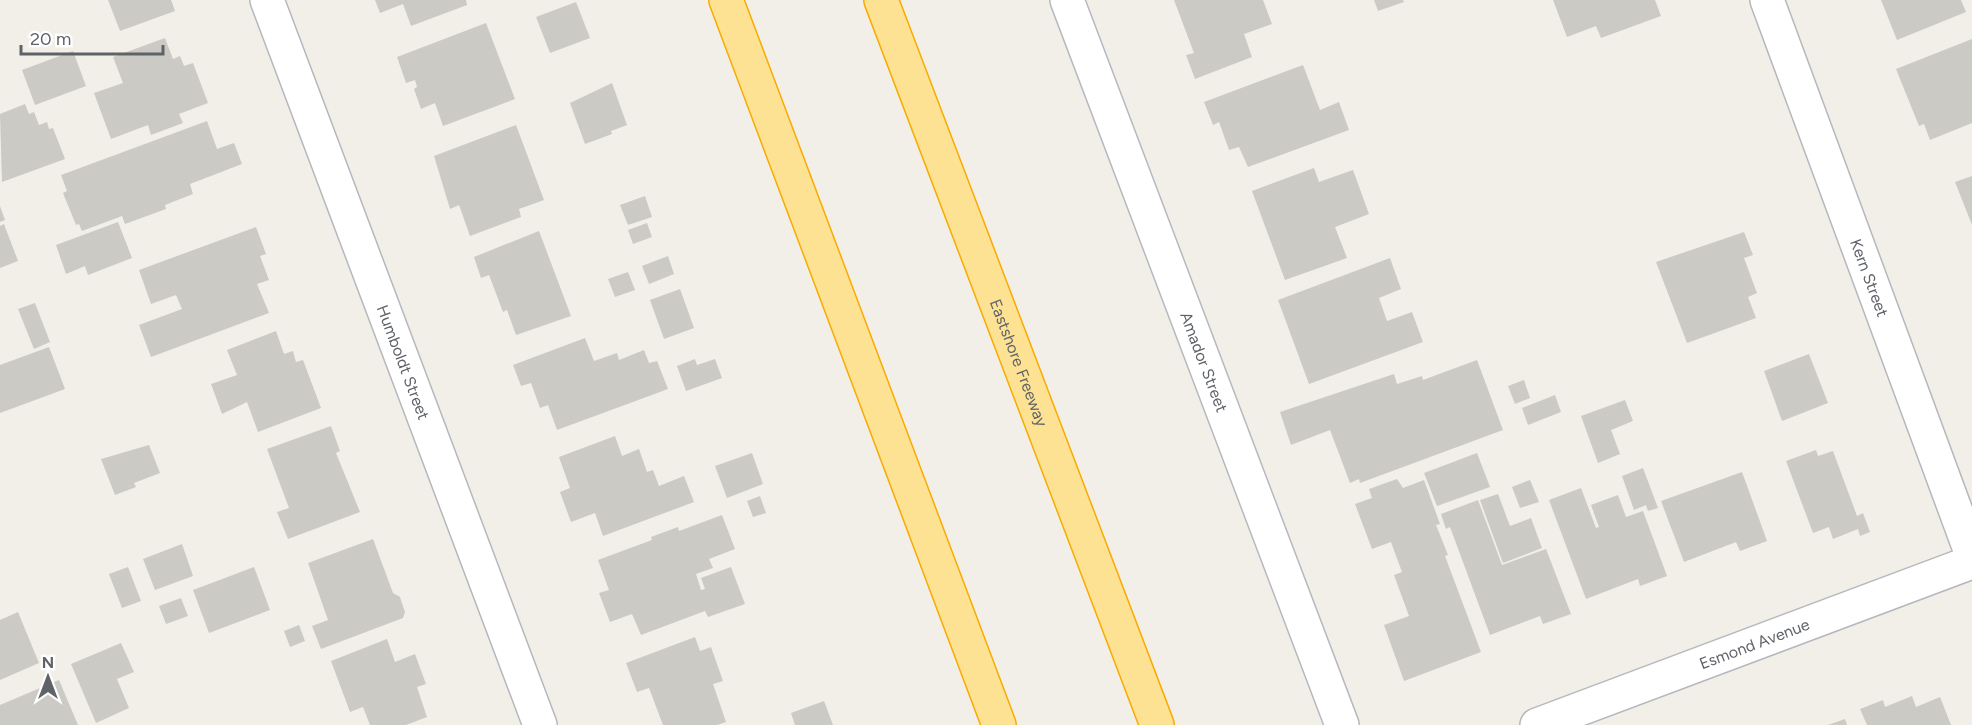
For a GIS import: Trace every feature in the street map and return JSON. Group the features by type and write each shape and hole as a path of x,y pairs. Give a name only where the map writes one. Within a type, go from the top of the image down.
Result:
{"highway":[{"path":"726,0 999,725"},
{"name":"Eastshore Freeway","path":"881,0 1157,725"}],"street":[{"name":"Humboldt Street","path":"267,0 540,725"},
{"name":"Amador Street","path":"1067,0 1342,725"},
{"name":"Kern Street","path":"1767,0 1972,555"},
{"name":"Esmond Avenue","path":"1537,725 1972,562"}],"building":[{"path":"108,0 171,0 175,11 120,31"},
{"path":"375,0 466,0 467,5 411,26 403,4 380,13"},
{"path":"1174,0 1263,0 1272,24 1244,34 1252,57 1195,79 1186,55 1194,53"},
{"path":"1374,0 1403,0 1404,2 1378,11"},
{"path":"1553,0 1655,0 1661,16 1601,38 1596,26 1567,37"},
{"path":"1881,0 1961,0 1966,12 1897,40"},
{"path":"576,2 590,38 550,53 536,17"},
{"path":"486,23 515,99 443,126 435,103 421,109 414,89 417,87 415,80 406,83 397,57"},
{"path":"165,38 173,59 180,56 184,66 193,63 208,103 179,114 183,123 151,135 148,125 111,139 94,93 123,83 113,57"},
{"path":"1972,39 1972,123 1930,140 1924,124 1919,126 1896,69"},
{"path":"73,51 86,86 35,105 22,70"},
{"path":"1303,65 1320,110 1339,102 1349,130 1248,167 1239,147 1229,150 1219,122 1213,125 1204,102"},
{"path":"612,83 627,125 611,131 612,134 585,144 570,103"},
{"path":"25,104 29,114 34,112 39,125 47,122 49,129 53,128 65,159 2,182 0,114"},
{"path":"207,121 217,149 234,143 242,164 190,184 193,194 165,205 166,209 125,224 122,216 82,231 79,224 76,225 63,193 67,191 61,175"},
{"path":"516,125 544,200 519,209 521,217 470,236 459,205 450,209 434,156"},
{"path":"1314,168 1319,182 1353,170 1369,214 1335,227 1347,258 1285,280 1252,191"},
{"path":"1972,176 1972,225 1955,182"},
{"path":"645,196 652,217 628,225 620,205"},
{"path":"0,206 5,220 0,222"},
{"path":"118,222 132,258 88,275 85,266 66,274 56,245"},
{"path":"647,223 652,237 633,244 628,230"},
{"path":"4,224 18,261 0,268 0,226"},
{"path":"256,227 266,254 260,256 269,280 257,284 269,313 151,357 139,325 182,309 176,295 151,304 139,270"},
{"path":"539,231 571,316 516,335 507,310 503,312 489,275 481,278 474,257"},
{"path":"1744,232 1753,255 1744,258 1757,293 1748,297 1756,318 1687,343 1656,262"},
{"path":"668,256 674,274 649,284 642,266"},
{"path":"1390,258 1401,289 1379,298 1387,321 1412,312 1423,342 1309,384 1278,300"},
{"path":"628,272 635,290 615,297 608,279"},
{"path":"680,289 694,328 664,339 650,300"},
{"path":"35,303 50,342 34,349 18,309"},
{"path":"276,331 284,354 293,351 296,362 303,360 321,408 258,432 247,402 222,414 211,384 237,375 227,350"},
{"path":"585,338 594,361 617,353 619,360 644,350 649,363 657,361 668,389 557,430 548,405 540,408 531,383 521,386 513,365"},
{"path":"49,347 65,389 0,413 0,365"},
{"path":"1809,354 1828,403 1782,421 1764,371"},
{"path":"695,359 697,365 715,359 722,378 686,391 677,366"},
{"path":"1477,360 1503,430 1360,483 1359,479 1350,483 1330,430 1291,445 1280,412 1394,374 1397,384 1422,376 1423,380"},
{"path":"1524,380 1530,398 1515,404 1508,386"},
{"path":"1555,395 1561,412 1528,425 1522,408"},
{"path":"1625,400 1633,421 1611,430 1620,454 1598,463 1581,416"},
{"path":"331,426 340,451 336,453 360,512 288,539 277,512 289,508 267,449"},
{"path":"615,436 622,456 639,449 647,472 653,470 659,486 684,476 694,502 603,536 595,513 571,522 560,492 570,488 559,457"},
{"path":"149,445 160,473 134,483 136,487 115,495 101,459"},
{"path":"1816,450 1818,456 1833,451 1857,516 1863,513 1870,532 1860,536 1858,529 1833,539 1829,527 1813,533 1786,461"},
{"path":"752,453 763,484 727,498 715,466"},
{"path":"1477,453 1490,487 1437,506 1424,473"},
{"path":"1643,468 1658,508 1648,511 1646,505 1634,510 1622,476"},
{"path":"1742,472 1767,541 1740,551 1736,542 1684,562 1661,501"},
{"path":"1397,479 1403,488 1424,480 1440,524 1436,525 1448,555 1445,556 1481,652 1404,681 1384,625 1409,616 1394,575 1402,572 1391,542 1372,549 1355,504 1372,498 1369,489"},
{"path":"1530,480 1539,502 1520,508 1512,487"},
{"path":"1581,488 1596,528 1599,527 1591,505 1618,495 1626,517 1643,511 1667,576 1640,586 1638,579 1586,599 1549,500"},
{"path":"1498,494 1510,526 1531,518 1542,548 1503,563 1480,500"},
{"path":"760,496 766,513 753,517 747,501"},
{"path":"1478,500 1502,565 1546,549 1571,614 1543,624 1540,616 1490,635 1450,527 1446,529 1441,514"},
{"path":"722,515 735,549 709,559 713,568 696,574 701,590 705,589 701,578 731,567 745,604 708,617 705,611 641,635 632,614 610,622 599,593 609,590 598,560 652,540 651,537 678,527 679,531"},
{"path":"373,539 393,593 400,597 405,612 403,618 321,649 312,626 328,620 308,563"},
{"path":"182,544 193,576 155,590 143,559"},
{"path":"128,567 141,601 122,608 109,574"},
{"path":"254,567 270,610 209,633 193,590"},
{"path":"181,598 188,616 166,624 159,606"},
{"path":"18,612 39,663 0,680 0,620"},
{"path":"299,625 305,641 290,647 284,631"},
{"path":"695,637 700,651 711,647 723,681 713,684 726,722 717,725 663,725 649,688 637,692 626,663"},
{"path":"387,639 395,662 415,654 426,684 417,687 427,717 406,725 370,725 363,707 350,712 331,661"},
{"path":"121,643 134,672 117,679 129,708 96,723 71,664"},
{"path":"59,680 78,725 0,725 0,705"},
{"path":"1912,696 1916,707 1940,697 1951,725 1867,725 1860,709 1883,700 1885,707"},
{"path":"824,701 833,725 795,725 791,713"},
{"path":"1845,719 1847,725 1828,725"}]}
